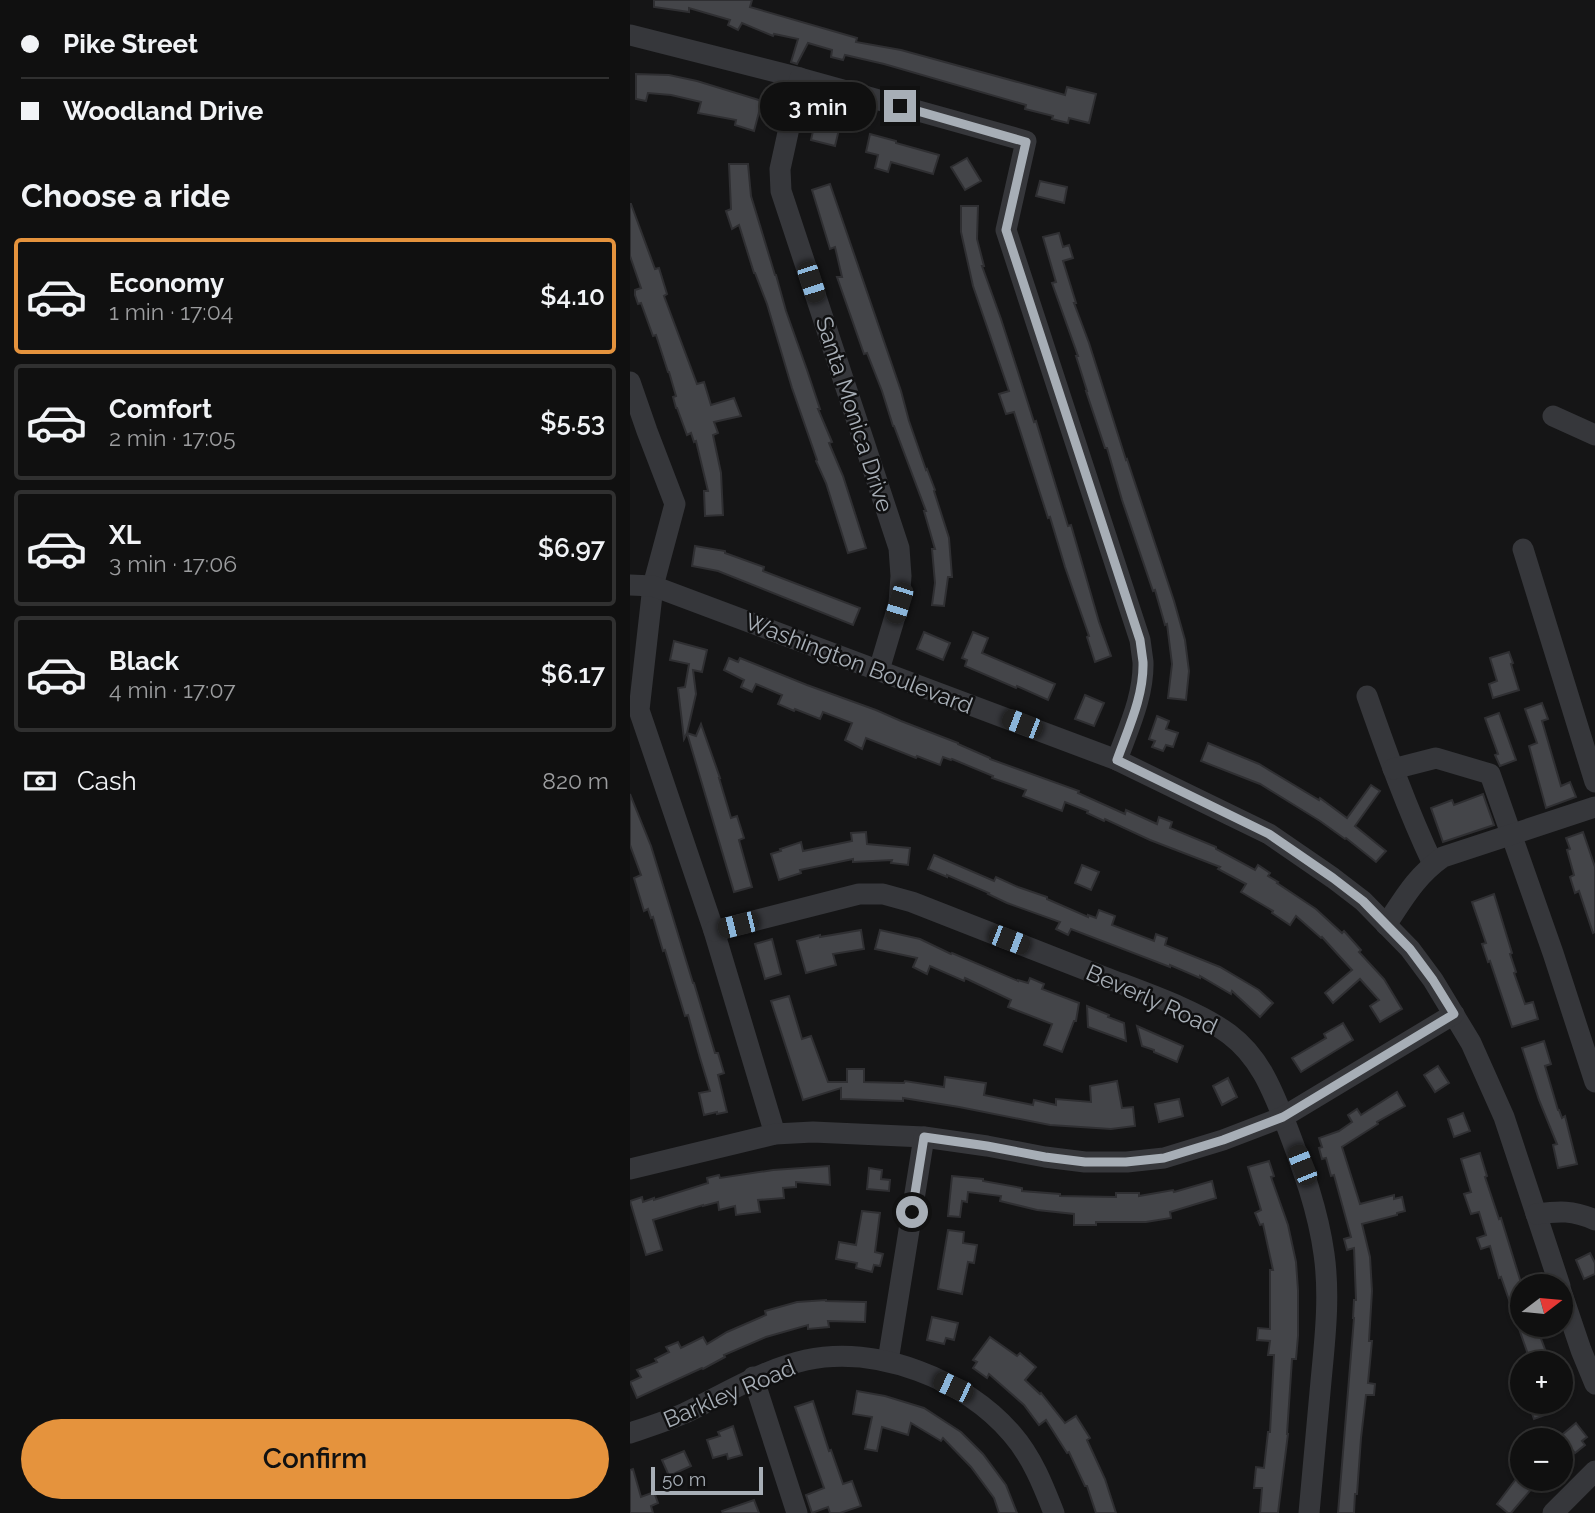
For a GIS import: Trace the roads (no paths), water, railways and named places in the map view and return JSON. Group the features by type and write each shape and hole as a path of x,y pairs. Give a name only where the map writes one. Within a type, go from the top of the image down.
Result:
{"street":[{"path":"630,35 800,78 1026,142 1006,230 1140,640 1143,663 1140,688 1134,715 1117,760"},
{"name":"Santa Monica Drive","path":"800,78 780,169 781,191 899,548 899,603 879,670"},
{"path":"630,382 675,504 653,586 639,710 714,931 775,1134"},
{"path":"1553,416 1595,435"},
{"path":"1523,549 1595,782"},
{"name":"Washington Boulevard","path":"630,585 653,586 1117,760 1269,834 1333,878 1363,901 1410,949 1433,980 1471,1043 1504,1117 1555,1274"},
{"path":"1367,696 1393,769 1433,864"},
{"path":"1393,769 1436,758 1490,774 1595,1082"},
{"path":"1386,925 1415,881 1443,857 1595,807"},
{"name":"Beverly Road","path":"714,931 859,894 883,894 912,902 1155,997 1206,1020 1243,1046 1272,1088 1302,1165 1324,1255 1326,1328 1309,1513"},
{"path":"630,1169 775,1134 813,1132 924,1137 1085,1162 1164,1158 1223,1140 1283,1117 1454,1014"},
{"path":"888,1361 924,1137"},
{"path":"1536,1214 1560,1211 1579,1213 1595,1220"},
{"name":"Washington Boulevard","path":"1573,1327 1595,1384"},
{"name":"Barkley Road","path":"630,1433 683,1414 753,1377 806,1360 847,1356 888,1361 953,1387 988,1409 1013,1434 1032,1462 1054,1513"},
{"path":"753,1377 797,1513"},
{"path":"1553,1513 1595,1471"}]}
